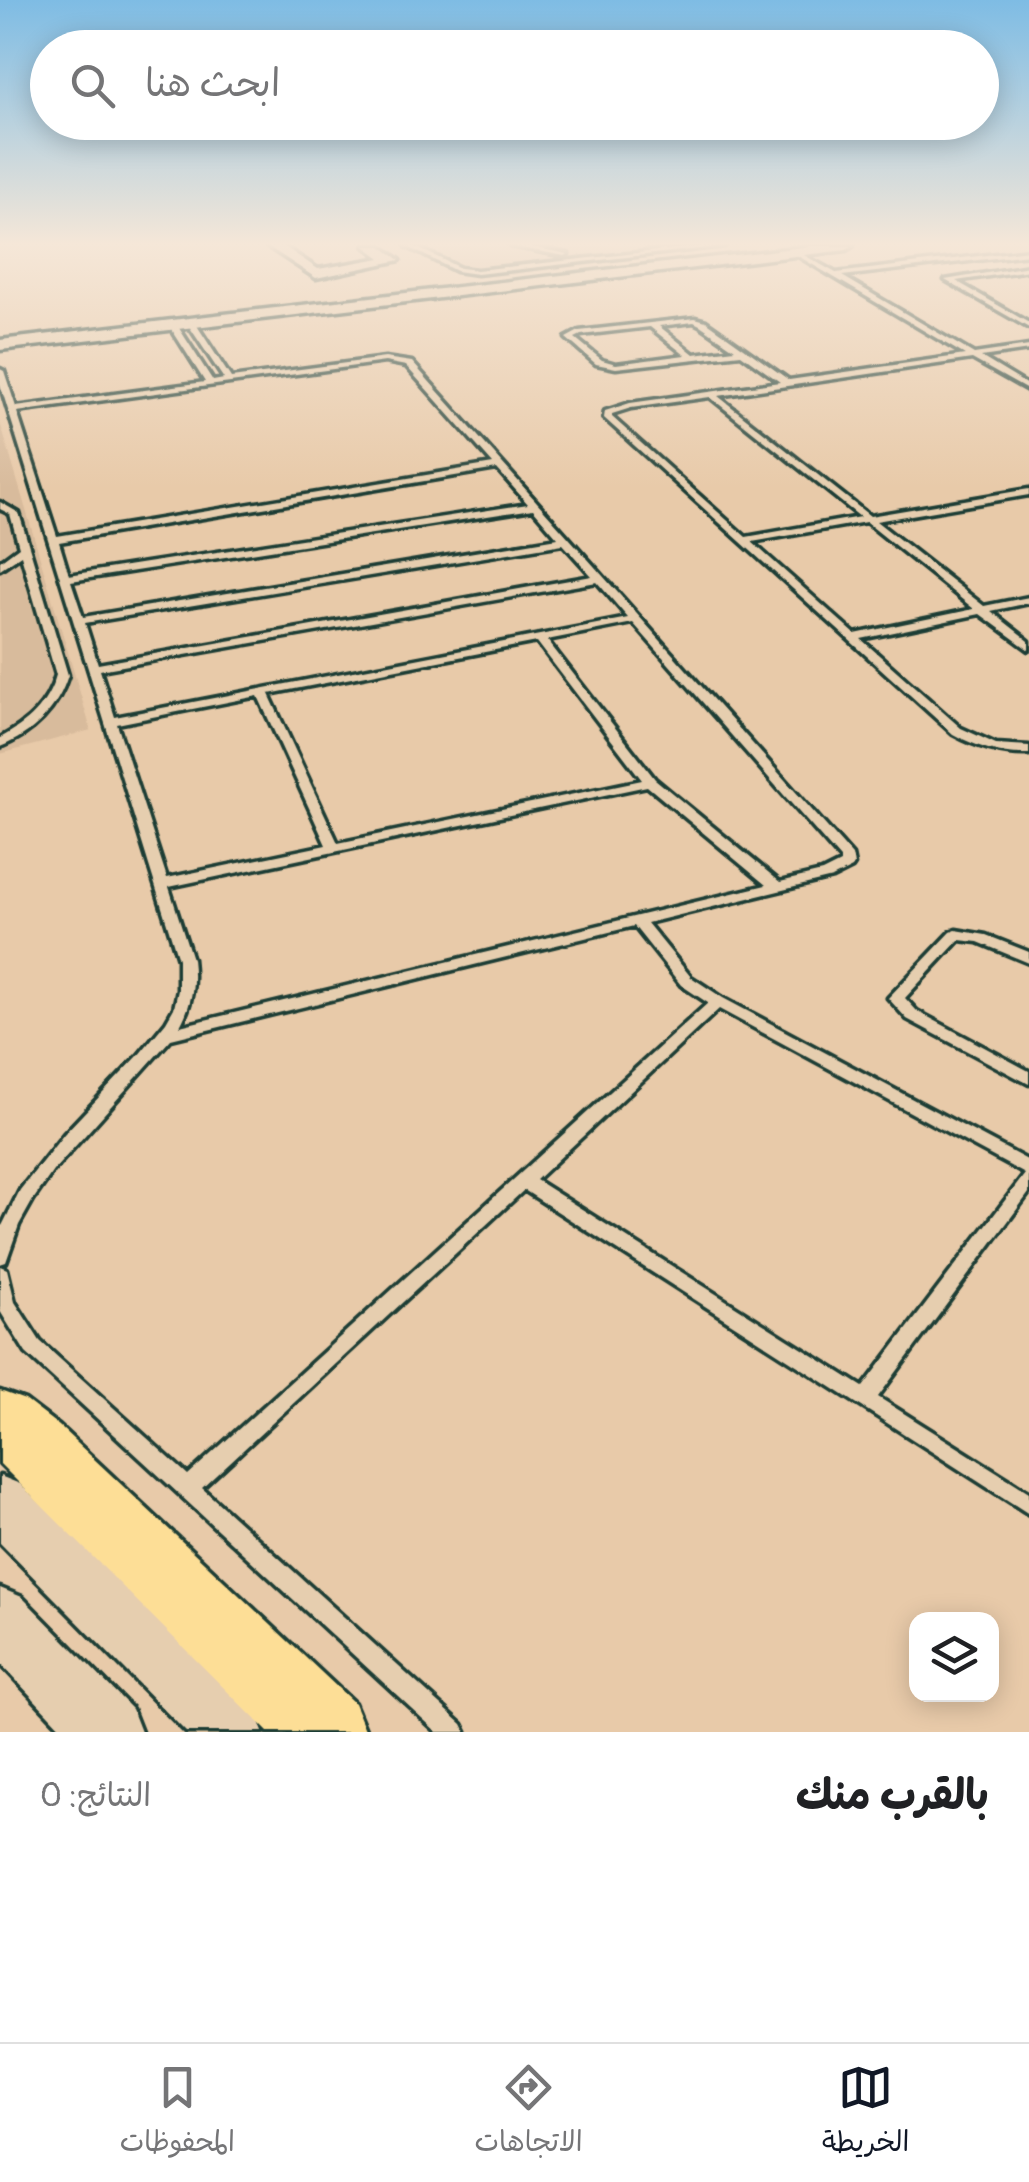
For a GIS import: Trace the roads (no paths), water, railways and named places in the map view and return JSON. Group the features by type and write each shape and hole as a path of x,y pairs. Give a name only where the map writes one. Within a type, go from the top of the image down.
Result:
{"highway":[{"path":"0,1422 34,1449 325,1732"}],"main road":[{"path":"0,1502 231,1732"},
{"path":"0,1618 109,1732"}],"street":[{"path":"0,345 157,327"}],"lane":[{"path":"174,327 210,384"},
{"path":"194,327 229,381"},
{"path":"628,327 579,333 570,338 599,362 610,366 742,351"},
{"path":"655,327 692,357"},
{"path":"708,327 786,383"},
{"path":"923,327 1029,389"},
{"path":"1029,348 616,408 608,413 608,418 957,731 980,744 1004,750 1029,750"},
{"path":"12,410 403,361 414,368 847,858 840,871 778,888 166,1035"},
{"path":"0,372 186,959 188,988 182,1012 166,1035 28,1190 7,1227 0,1256"},
{"path":"711,394 1029,647"},
{"path":"52,540 500,466"},
{"path":"744,540 1029,492"},
{"path":"0,505 14,513 62,675 58,692 42,716 0,743"},
{"path":"64,579 536,506"},
{"path":"78,622 567,540"},
{"path":"0,566 24,548"},
{"path":"92,668 600,578"},
{"path":"851,638 1029,600"},
{"path":"109,722 638,619"},
{"path":"540,638 650,782 778,888"},
{"path":"262,692 334,848"},
{"path":"162,884 650,782"},
{"path":"639,922 686,980 718,1002 1029,1169"},
{"path":"1029,958 981,938 956,935 896,998 912,1016 1029,1078"},
{"path":"188,1489 718,1002"},
{"path":"524,1180 1029,1504"},
{"path":"865,1399 1029,1180"},
{"path":"0,1274 6,1304 33,1346 454,1732"}]}
